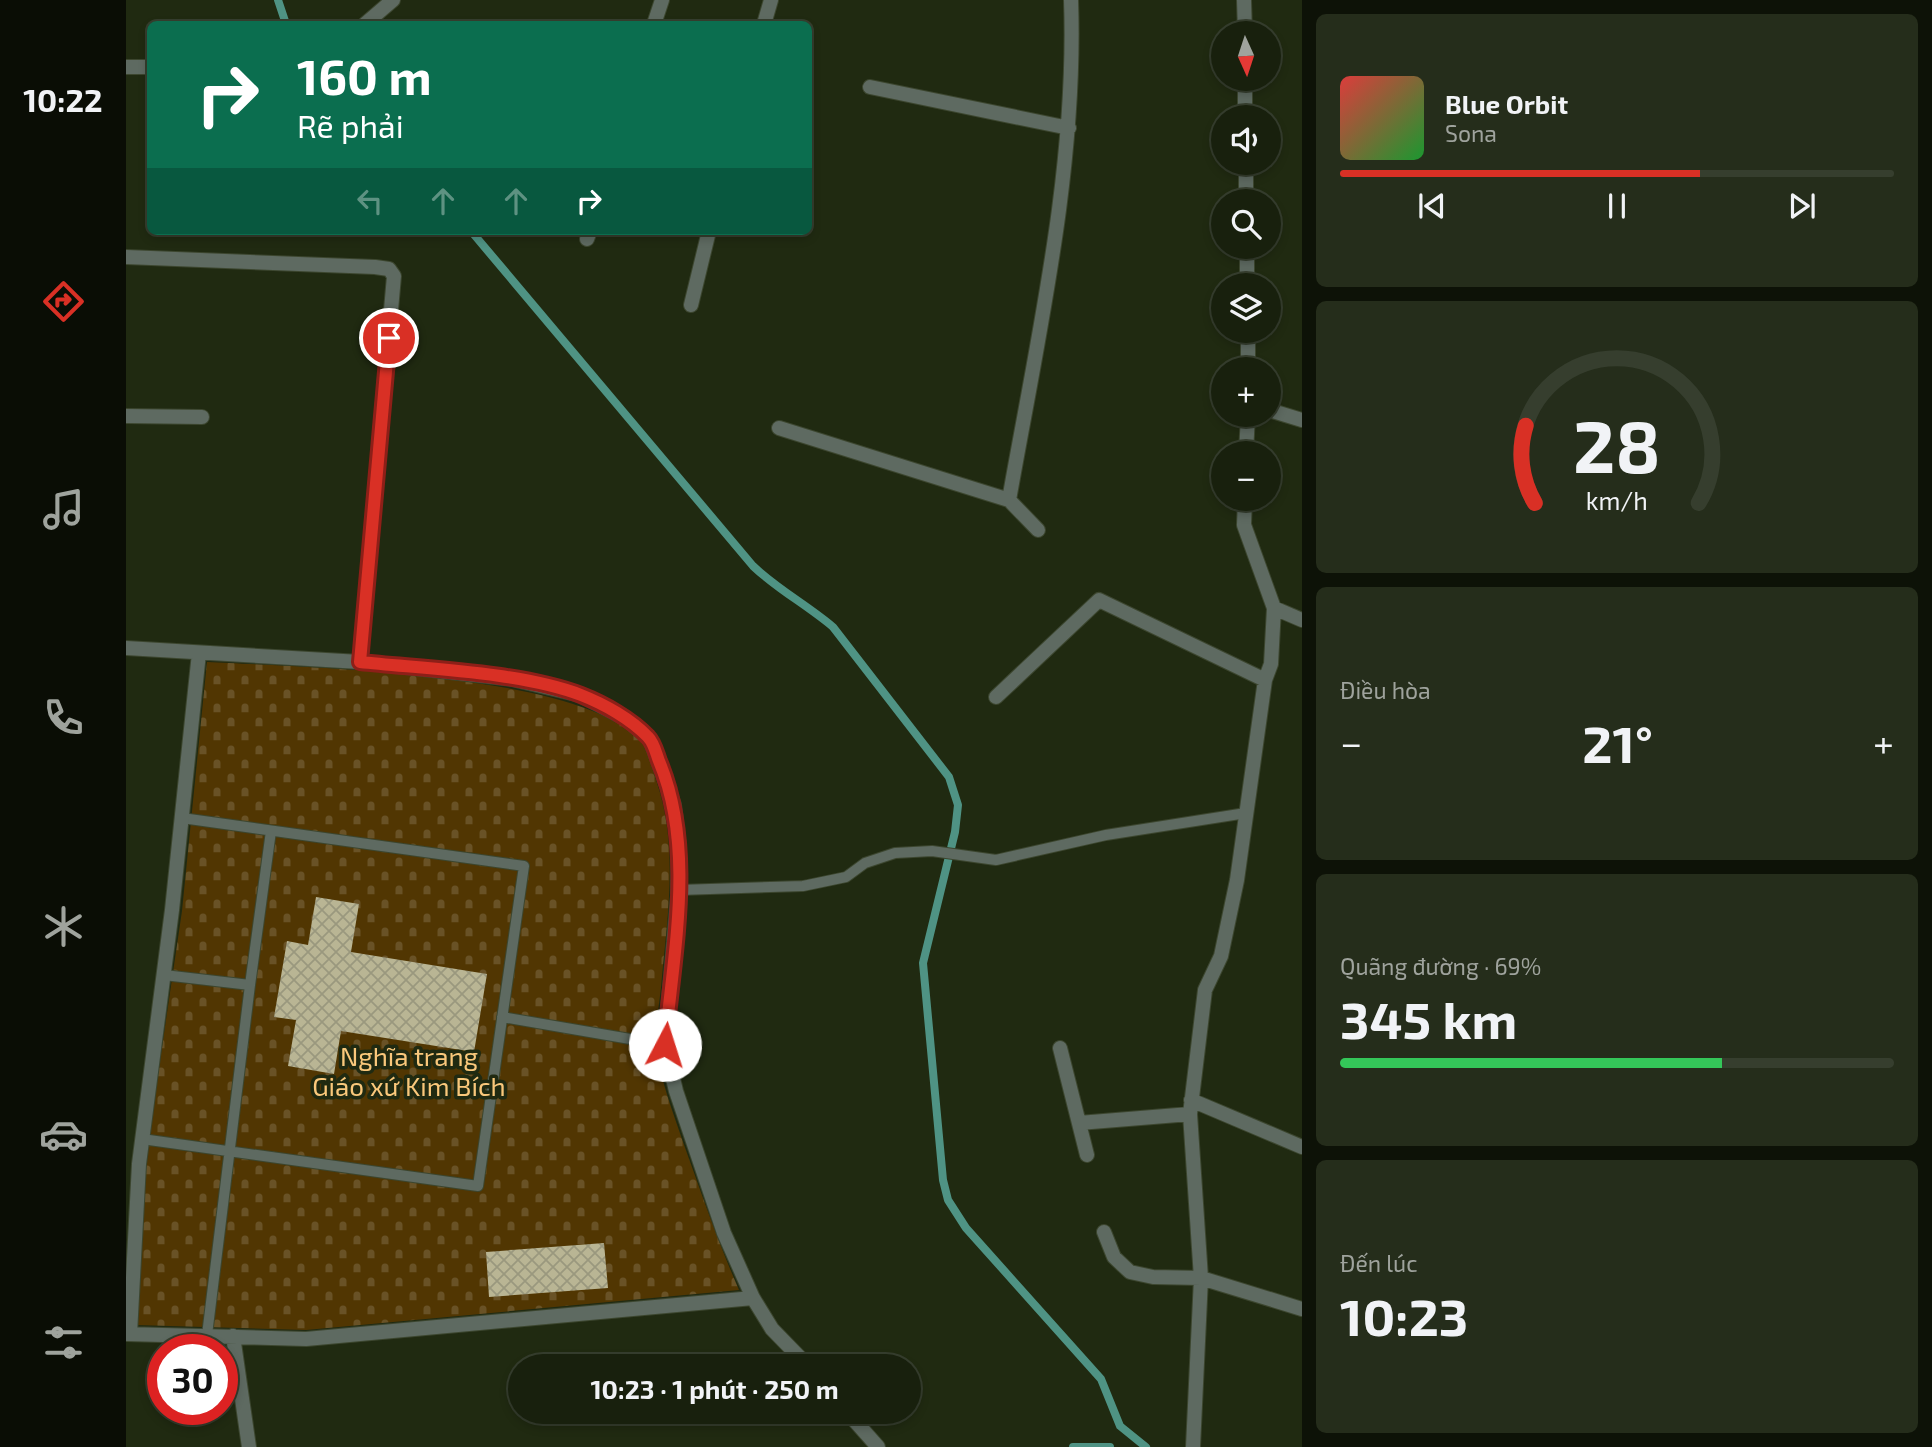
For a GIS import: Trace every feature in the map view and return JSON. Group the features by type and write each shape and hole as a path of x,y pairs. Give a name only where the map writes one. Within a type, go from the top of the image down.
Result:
{"street":[{"path":"368,21 393,0"},
{"path":"655,21 662,0"},
{"path":"765,21 771,0"},
{"path":"1009,500 1067,154 1071,0"},
{"path":"1244,0 1245,21"},
{"path":"126,66 147,67"},
{"path":"870,88 1069,128"},
{"path":"691,305 708,235"},
{"path":"126,257 375,267 389,269 394,275 360,662"},
{"path":"1281,413 1302,419"},
{"path":"126,416 202,417"},
{"path":"779,428 1009,500 1038,530"},
{"path":"1193,1447 1201,1278 1191,1107 1205,990 1220,956 1237,880 1265,680 1271,664 1274,608 1244,525 1245,511"},
{"path":"996,698 1099,600 1265,680"},
{"path":"1274,608 1302,620"},
{"path":"126,648 360,662 512,679 580,695 626,719 650,739 663,768 675,815 678,890 665,1045 676,1091 724,1233 753,1298 772,1329 796,1354"},
{"path":"147,1334 128,1334 142,1139 164,975 199,653"},
{"path":"1060,1048 1087,1155"},
{"path":"1079,1124 1191,1107 1302,1147"},
{"path":"1104,1232 1114,1257 1130,1272 1153,1277 1201,1278 1302,1309"},
{"path":"238,1336 306,1339 753,1298"},
{"path":"238,1371 249,1447"},
{"path":"858,1424 878,1447"}],"lane":[{"path":"678,890 803,886 846,877 865,863 895,853 932,851 996,860 1106,835 1246,813"},
{"path":"142,1139 478,1186 524,866 182,818"},
{"path":"207,1334 271,831"},
{"path":"164,975 250,985"},
{"path":"502,1017 665,1045"}],"green space":[{"name":"Nghĩa trang Giáo xứ Kim Bích","path":"207,662 370,671 504,687 564,701 611,719 642,743 649,757 664,808 670,858 668,910 656,1027 659,1063 683,1142 739,1290 306,1330 136,1325 145,1163 182,911"}],"building":[{"path":"316,897 359,904 351,952 487,974 474,1052 341,1031 334,1074 288,1066 296,1020 274,1017 287,941 308,945"},
{"path":"604,1243 608,1288 489,1297 486,1252"}],"waterway":[{"path":"278,0 285,21"},
{"path":"474,235 753,566 833,627 949,777 958,805 955,832 923,963 943,1180 948,1200 966,1228 1101,1379 1120,1426 1146,1447"},
{"path":"1073,1447 1110,1447"}],"route":[{"path":"389,338 360,662 512,679 580,695 626,719 650,739 663,768 674,805 679,847 678,896 665,1045"}]}
